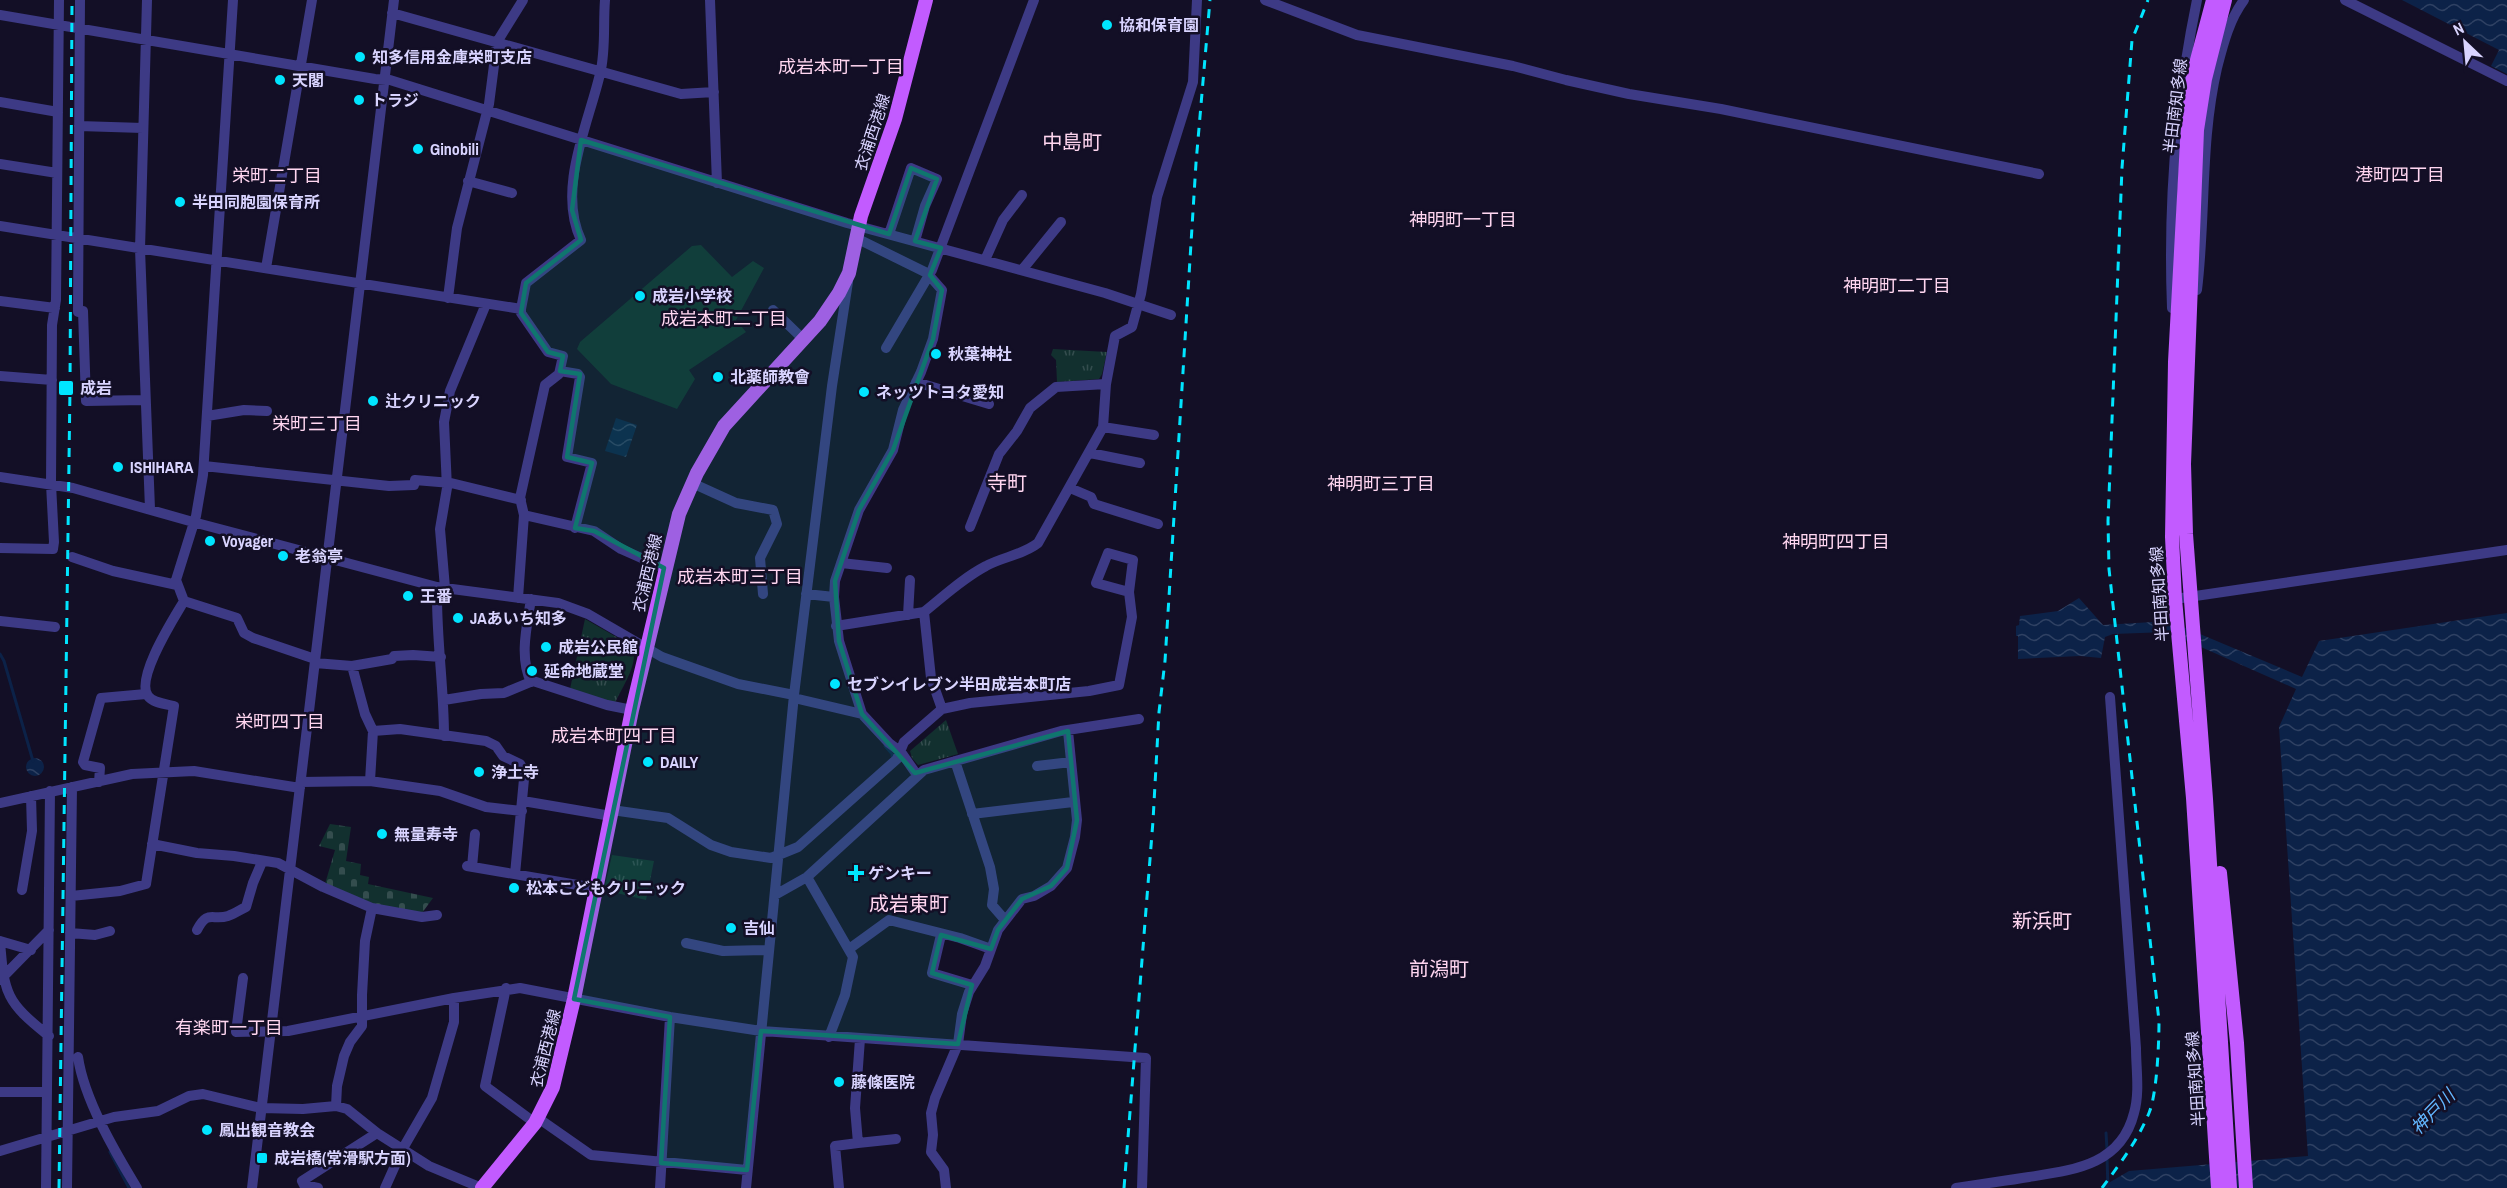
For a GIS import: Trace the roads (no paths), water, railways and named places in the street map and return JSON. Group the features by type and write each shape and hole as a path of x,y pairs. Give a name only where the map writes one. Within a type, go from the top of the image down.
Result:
{"main road":[{"name":"衣浦西港線","path":"482,1188 536,1120 553,1088 574,999 646,646 679,514 692,483 724,426 827,311 849,273 857,232 895,119 926,0"},
{"name":"半田南知多線","path":"2213,0 2199,77 2182,200 2181,362 2190,597 2206,799 2221,1144 2218,1188"},
{"name":"半田南知多線","path":"2199,77 2225,0"},
{"name":"半田南知多線","path":"2181,362 2172,537 2175,599 2221,1144 2230,1188"},
{"path":"2206,799 2218,850 2237,1043 2246,1188"}],"street":[{"path":"0,548 53,549 52,325 55,308 59,0"},
{"path":"80,0 78,312 83,312 86,401 146,400"},
{"path":"147,0 140,249 150,509"},
{"path":"234,0 204,466 193,522 176,580 177,585 184,601 237,618 244,633 253,638 315,661 352,666 392,659 394,656 441,657"},
{"path":"266,268 312,0"},
{"path":"252,1188 394,0"},
{"path":"448,298 457,228 487,110 496,42 522,0"},
{"path":"518,597 524,515 521,500 545,385 560,371 563,356 548,352 521,313 521,309 526,283 581,240 572,210 575,167 601,72 604,0"},
{"path":"710,0 717,183"},
{"path":"886,348 929,275 941,248 1034,0"},
{"path":"836,626 924,612 972,574 1038,543 1070,488 1103,427 1106,384 1115,336 1132,327 1139,303 1157,197 1193,82 1197,0"},
{"path":"1265,0 1357,34 1513,66 1629,94 1721,110 2039,174"},
{"path":"2181,362 2170,265 2172,199 2184,70 2197,0"},
{"path":"2345,0 2507,81"},
{"path":"2181,362 2199,266 2206,129 2210,101 2223,44 2241,2"},
{"path":"392,13 681,94 714,92"},
{"path":"0,15 383,80 487,110 717,183 857,232 929,275 942,290 933,339 903,410 892,450 859,510 835,581 834,597 836,626 862,714 889,743 901,752 917,775"},
{"path":"0,102 58,112"},
{"path":"79,126 143,128"},
{"path":"0,164 57,173"},
{"path":"889,234 910,168 936,179 915,241"},
{"path":"468,180 512,193"},
{"path":"985,260 1003,220 1022,195"},
{"path":"1022,270 1061,222"},
{"path":"0,226 521,309"},
{"path":"857,232 889,234 1139,303 1171,315"},
{"path":"746,1188 794,697 849,273"},
{"path":"0,301 55,308"},
{"path":"444,736 441,657 436,630 441,588 440,529 446,483 443,432 450,391 486,304"},
{"path":"827,311 834,309 840,311 843,318"},
{"path":"773,310 803,339"},
{"path":"560,371 578,374 580,377 567,457 592,463 575,528"},
{"path":"0,375 52,380"},
{"path":"916,382 989,404"},
{"path":"970,527 999,454 1017,431 1030,408 1056,387 1106,384"},
{"path":"207,416 244,410 267,411"},
{"path":"1103,427 1154,435"},
{"path":"1090,453 1140,463"},
{"path":"204,466 389,486 414,485 415,480 446,483 487,490 521,500"},
{"path":"0,477 51,484 441,588 518,597 573,607 662,657 738,684 862,714"},
{"path":"692,483 736,503 773,510 777,524 760,558 763,594"},
{"path":"1070,488 1091,497 1094,504 1158,524"},
{"path":"524,515 594,531 621,549 664,568"},
{"path":"2175,599 2507,550"},
{"path":"72,557 113,571 177,585"},
{"path":"841,563 887,568"},
{"path":"908,615 910,580"},
{"path":"0,803 132,774 194,771 300,785 370,781 440,791 486,807 523,806 668,818 721,850 771,858 779,857 798,847 897,759 904,742 942,709 970,703 1046,697 1119,685 1132,617 1129,592"},
{"path":"806,594 834,597"},
{"path":"531,599 524,653 527,674 531,682"},
{"path":"70,896 120,891 146,884 174,706 150,698 146,694 146,684 157,648 184,601"},
{"path":"924,612 931,678 942,709"},
{"path":"0,621 54,627"},
{"path":"352,666 365,714 373,731 370,781"},
{"path":"444,700 504,693 531,682 539,682 607,705 632,710"},
{"path":"99,782 100,768 85,765 83,762 101,698 146,694"},
{"path":"1956,1188 2076,1170 2114,1150 2134,1114 2137,1094 2136,1048 2110,697"},
{"path":"775,895 807,877 917,775 932,766 1068,730 1139,719"},
{"path":"373,731 400,729 492,742 503,756 520,764 525,772 515,874"},
{"path":"946,1188 944,1170 931,1152 933,1135 931,1113 942,1078 958,1044 962,1014 972,985 985,966 998,930 1022,899 1034,896 1051,886 1067,868 1077,820 1073,802 1068,730"},
{"path":"955,761 990,867 994,889 992,905 1005,920"},
{"path":"1037,766 1071,762"},
{"path":"67,1188 72,787"},
{"path":"46,1188 50,791"},
{"path":"22,890 32,831 31,796"},
{"path":"972,814 1073,802"},
{"path":"475,834 469,867 595,888"},
{"path":"152,844 278,863 331,891 372,908 422,917 437,915"},
{"path":"197,930 203,919 210,916 226,917 246,908 262,862"},
{"path":"807,877 853,957 851,974 829,1037"},
{"path":"336,1106 337,1086 344,1056 350,1042 362,1026 365,940 372,908"},
{"path":"849,949 889,920 960,938 991,949"},
{"path":"1,979 49,930"},
{"path":"70,933 95,935 110,931"},
{"path":"941,935 932,973 972,985"},
{"path":"31,950 0,941 1,979 21,1013 48,1036"},
{"path":"686,943 723,951 769,950"},
{"path":"243,978 236,1032 271,1033 506,988 520,988 670,1017 761,1031 1146,1058 1142,1188"},
{"path":"506,988 485,1086 591,1155 747,1170"},
{"path":"385,1188 402,1150 432,1098 454,1022 454,998"},
{"path":"660,1188 670,1017"},
{"path":"858,1143 855,1108 860,1039"},
{"path":"78,1058 82,1080 137,1188"},
{"path":"0,1092 47,1092"},
{"path":"0,1151 102,1123 114,1117 158,1111 189,1096 202,1094 261,1108 303,1109 336,1106 347,1109 377,1133 429,1166 482,1188"},
{"path":"318,1188 304,1185 302,1181 377,1133"},
{"path":"839,1188 835,1146 896,1139"}],"water":[{"path":"2402,0 2507,0 2507,74 2491,66 2499,50"},
{"path":"616,418 637,425 626,457 605,451"},
{"name":"神戸川","path":"2079,598 2103,625 2169,621 2302,677 2319,641 2507,613 2507,1188 2100,1188 2129,1171 2308,1156 2279,727 2296,689 2167,632 2113,634 2105,637 2101,658 2080,656 2018,659 2016,626 2019,625 2020,616 2058,611"},
{"path":"35,758 41,761 44,767 41,773 35,776 29,773 26,767 29,761"}],"waterway":[{"path":"0,654 33,761"},
{"path":"885,746 892,756"},
{"path":"2106,1133 2107,1149"},
{"path":"110,1152 129,1188"},
{"path":"2107,1158 2108,1188"}],"railway":[{"path":"59,1188 70,388 72,0"},
{"path":"1124,1188 1153,821 1159,712 1165,661 1196,163 1210,0"},
{"path":"2102,1188 2134,1143 2149,1113 2156,1081 2159,1042 2159,1021 2109,569 2108,521 2122,168 2132,40 2148,0"}],"place":[{"name":"協和保育園","path":"1107,25"},
{"name":"知多信用金庫栄町支店","path":"360,57"},
{"name":"天閣","path":"280,80"},
{"name":"トラジ","path":"359,100"},
{"name":"Ginobili","path":"418,149"},
{"name":"半田同胞園保育所","path":"180,202"},
{"name":"成岩小学校","path":"640,296"},
{"name":"秋葉神社","path":"936,354"},
{"name":"北薬師教會","path":"718,377"},
{"name":"成岩","path":"66,388"},
{"name":"ネッツトヨタ愛知","path":"864,392"},
{"name":"辻クリニック","path":"373,401"},
{"name":"ISHIHARA","path":"118,467"},
{"name":"Voyager","path":"210,541"},
{"name":"老翁亭","path":"283,556"},
{"name":"王番","path":"408,596"},
{"name":"JAあいち知多","path":"458,618"},
{"name":"成岩公民館","path":"546,647"},
{"name":"延命地蔵堂","path":"532,671"},
{"name":"セブンイレブン半田成岩本町店","path":"835,684"},
{"name":"DAILY","path":"648,762"},
{"name":"浄土寺","path":"479,772"},
{"name":"無量寿寺","path":"382,834"},
{"name":"ゲンキー","path":"856,873"},
{"name":"松本こどもクリニック","path":"514,888"},
{"name":"吉仙","path":"731,928"},
{"name":"藤條医院","path":"839,1082"},
{"name":"鳳出観音教会","path":"207,1130"},
{"name":"成岩橋(常滑駅方面)","path":"262,1158"}],"district":[{"name":"成岩本町一丁目","path":"841,67"},
{"name":"中島町","path":"1072,142"},
{"name":"港町四丁目","path":"2400,175"},
{"name":"栄町二丁目","path":"277,176"},
{"name":"神明町一丁目","path":"1463,220"},
{"name":"神明町二丁目","path":"1897,286"},
{"name":"成岩本町二丁目","path":"724,319"},
{"name":"栄町三丁目","path":"317,424"},
{"name":"寺町","path":"1007,483"},
{"name":"神明町三丁目","path":"1381,484"},
{"name":"神明町四丁目","path":"1836,542"},
{"name":"成岩本町三丁目","path":"740,577"},
{"name":"栄町四丁目","path":"280,722"},
{"name":"成岩本町四丁目","path":"614,736"},
{"name":"成岩東町","path":"909,904"},
{"name":"新浜町","path":"2042,921"},
{"name":"前潟町","path":"1439,969"},
{"name":"有楽町一丁目","path":"229,1028"}]}
